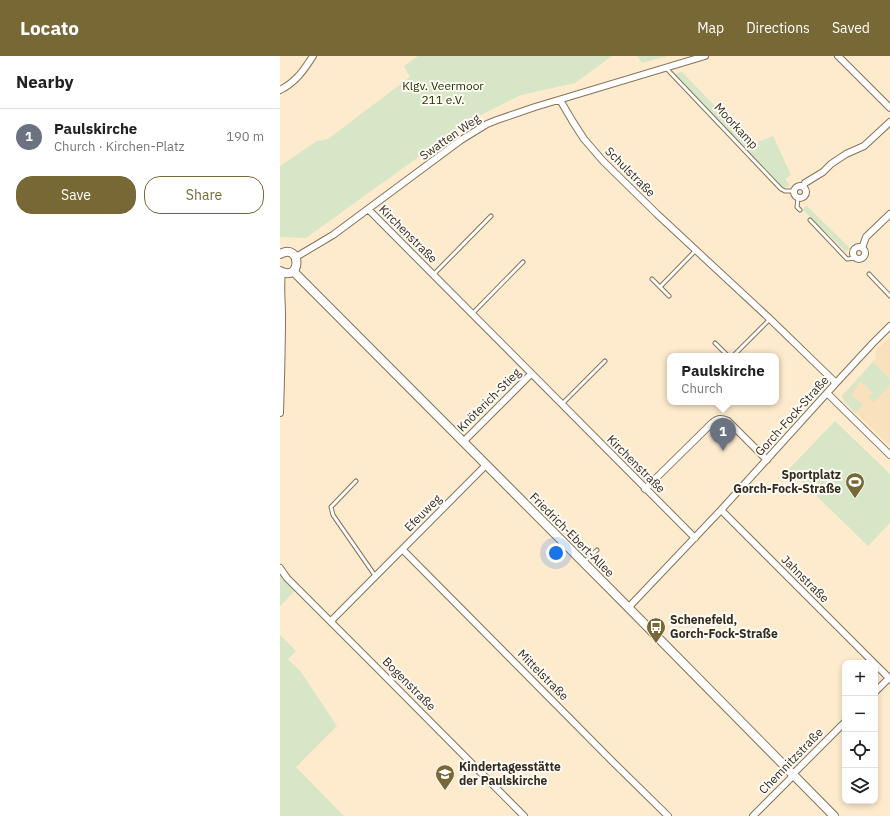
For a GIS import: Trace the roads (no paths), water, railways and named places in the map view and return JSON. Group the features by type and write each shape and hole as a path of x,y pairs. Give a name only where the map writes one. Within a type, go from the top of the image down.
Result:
{"street":[{"path":"280,90 296,80 313,56"},
{"name":"Swatten Weg","path":"296,257 333,235 461,140 480,128 497,120 706,56"},
{"path":"838,56 890,108"},
{"name":"Schulstraße","path":"560,100 573,122 593,150 657,214 770,319 836,383"},
{"path":"803,187 805,183 823,172 831,164 846,154 864,146 890,122"},
{"path":"798,186 803,187 806,190 806,194 804,197 798,198 795,195 795,188 798,186"},
{"name":"Kirchenstraße","path":"368,209 695,538"},
{"path":"862,248 866,237 890,214"},
{"path":"858,247 864,249 866,252 864,258 860,260 855,258 853,254 854,250 858,247"},
{"path":"280,254 284,252 292,253 296,257 297,264 293,271 288,273 281,271 282,380 280,413"},
{"name":"Friedrich-Ebert-Allee","path":"293,271 834,816"},
{"name":"Gorch-Fock-Straße","path":"628,608 722,510 836,383 890,326"},
{"name":"Knöterich-Stieg","path":"463,442 531,374"},
{"path":"827,393 890,455"},
{"path":"645,488 712,423 720,418 728,421 767,460"},
{"name":"Efeuweg","path":"331,621 486,465"},
{"name":"Jahnstraße","path":"722,510 870,660"},
{"name":"Mittelstraße","path":"403,550 668,816"},
{"name":"Bogenstraße","path":"280,568 287,578 524,816"},
{"name":"Jahnstraße","path":"878,668 889,679"},
{"path":"878,689 889,679"},
{"name":"Chemnitzstraße","path":"753,816 842,725"}],"lane":[{"name":"Moorkamp","path":"666,68 780,189 785,191 794,191"},
{"path":"798,198 797,207 800,210"},
{"name":"Kirchenstraße","path":"433,275 491,216"},
{"path":"810,220 847,259 855,258"},
{"path":"660,287 696,250"},
{"path":"472,314 523,262"},
{"path":"869,274 890,296"},
{"path":"652,280 669,296"},
{"path":"736,353 770,319"},
{"path":"715,343 725,353"},
{"path":"562,405 605,361"},
{"path":"356,481 331,507 333,515 376,577"},
{"path":"584,563 597,550"}],"place":[{"name":"Paulskirche","path":"723,451"},
{"name":"Sportplatz Gorch-Fock-Straße","path":"855,499"},
{"name":"Schenefeld, Gorch-Fock-Straße","path":"656,644"},
{"name":"Kindertagesstätte der Paulskirche","path":"445,791"}],"park label":[{"name":"Klgv. Veermoor 211 e.V.","path":"443,93"}]}
